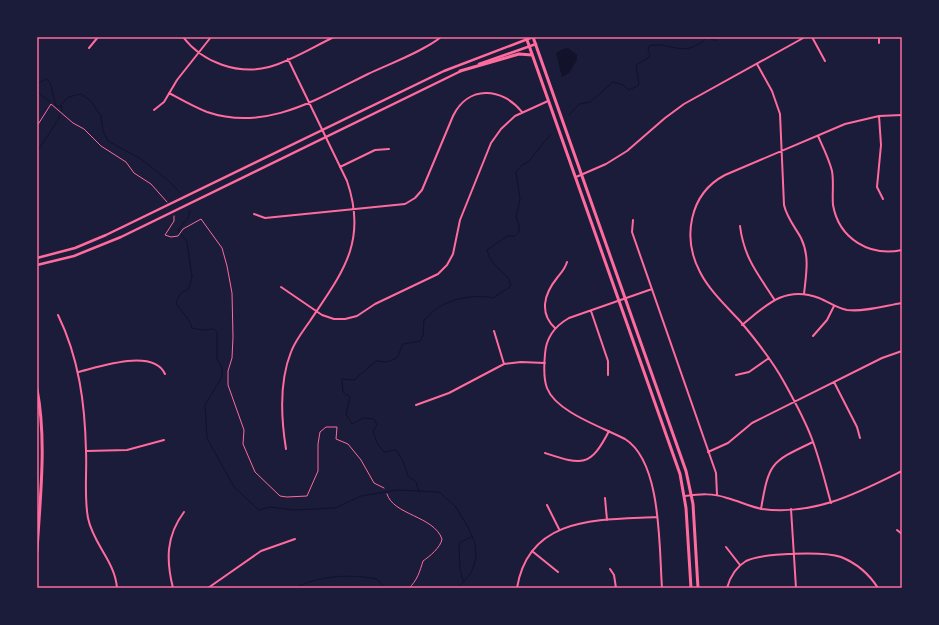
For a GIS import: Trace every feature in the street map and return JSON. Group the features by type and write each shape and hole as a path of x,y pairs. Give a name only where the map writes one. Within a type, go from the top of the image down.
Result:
{"main road":[{"path":"37,258 75,248 95,240 464,62 526,38 533,37 684,464 692,495 698,588"},
{"path":"526,38 620,300 680,474 685,496 691,588"},
{"path":"37,265 93,249 460,71 536,44"},
{"path":"460,71 519,54 532,55"},
{"path":"37,389 42,441 37,551"}],"street":[{"path":"89,48 98,37"},
{"path":"184,37 199,52 221,64 243,69 269,67 334,37"},
{"path":"154,110 161,106 211,37"},
{"path":"169,93 202,110 236,118 270,117 291,111 442,37"},
{"path":"576,177 606,164 627,151 665,118 684,104 805,37"},
{"path":"812,37 825,61"},
{"path":"879,37 879,43"},
{"path":"286,449 282,410 284,386 289,359 295,344 339,278 347,262 353,242 354,210 350,191 340,167 288,59"},
{"path":"757,64 778,106 782,125 784,205 788,218 801,239 806,256 804,294"},
{"path":"254,214 265,218 399,206 410,202 419,194 425,185 455,112 462,103 470,97 483,93 501,95 511,100 522,112"},
{"path":"281,287 317,311 334,319 351,318 375,304 433,278 443,270 453,254 460,220 491,143 507,123 522,112 548,101"},
{"path":"831,503 813,442 794,402 769,358 708,285 699,271 691,245 692,216 699,199 715,181 851,122 879,116 902,115"},
{"path":"879,116 881,145 877,188 883,199"},
{"path":"818,136 832,171 835,213 844,232 854,241 869,249 884,252 902,250"},
{"path":"340,167 375,150 389,149"},
{"path":"633,220 632,232 717,477 717,495"},
{"path":"740,226 743,246 752,266 774,300"},
{"path":"555,328 547,319 545,301 550,288 564,271 567,262"},
{"path":"652,289 569,318 555,328 546,344 544,363 546,387 555,402 630,442 642,456 654,493 662,588"},
{"path":"742,325 774,300 788,295 804,294 819,298 834,306 857,310 902,303"},
{"path":"813,336 827,320 834,306"},
{"path":"591,311 608,361 608,375"},
{"path":"58,315 69,342 78,372 83,404 88,519 94,535 112,566 117,588"},
{"path":"494,331 504,364"},
{"path":"708,452 728,443 752,423 882,358 902,351"},
{"path":"736,375 749,372 769,358"},
{"path":"78,372 124,361 138,361 158,365 165,374"},
{"path":"416,405 449,393 504,364 521,362 544,363"},
{"path":"834,382 857,426 860,438"},
{"path":"545,453 571,461 587,460 596,453 609,431"},
{"path":"86,451 126,450 164,440"},
{"path":"761,509 766,478 774,464 783,457 813,442"},
{"path":"685,496 717,495 761,509 791,509 831,503 851,496 902,470"},
{"path":"605,498 607,520"},
{"path":"547,505 559,529"},
{"path":"791,509 796,588"},
{"path":"172,588 168,567 168,550 172,533 184,512"},
{"path":"517,588 523,566 532,551 546,538 559,529 582,522 657,517"},
{"path":"897,530 902,534"},
{"path":"208,588 261,551 295,539"},
{"path":"726,547 740,565"},
{"path":"532,551 558,572"},
{"path":"727,588 732,574 740,565 755,558 824,553 847,559 866,573 878,588"},
{"path":"610,569 614,575 616,588"}],"path":[{"path":"37,126 51,104 72,123 84,129 101,146 126,162 134,173 151,184 167,202"},
{"path":"174,215 174,221 165,234 171,237 178,236 183,229 201,219 222,248 227,266 232,308 233,337 232,358 228,371 229,388 244,430 243,444 252,468 258,476 280,496 307,496 318,471 318,444 320,432 326,428 337,427 336,439 348,444 362,460 374,483 384,488"},
{"path":"387,494 391,502 433,527 442,539 441,543 432,555 422,562 421,569 409,588"}],"shaded area":[{"path":"568,48 577,55 577,60 569,73 562,77 556,53"}],"waterway":[{"path":"569,115 579,104 590,102 613,82 623,85 629,90 639,85 636,65 648,58 650,55 648,51 649,46 661,45 683,49 695,46 704,41 707,37"},
{"path":"708,37 716,41 717,37"},
{"path":"37,84 46,79"},
{"path":"47,79 50,83 56,106 61,107"},
{"path":"37,91 50,102"},
{"path":"37,152 58,120 62,109 61,105 68,97 81,94 90,100 101,116 103,131 108,141 141,159 169,181 180,193"},
{"path":"419,492 416,482 408,476 403,461 396,450 384,452 377,443 373,431 377,425 374,419 363,418 352,424 346,414 350,397 343,392 342,379 354,380 376,361 387,362 397,358 403,344 420,341 423,336 424,320 445,304 458,299 480,296 493,298 511,286 507,276 492,261 487,250 507,236 515,236 519,232 519,225 516,217 520,199 516,172 522,165 528,162 550,135"},
{"path":"190,210 188,218 178,230 187,242 192,277 189,288 180,294 176,303 191,324 192,328 202,330 214,329 217,332 217,359 222,368 222,377 205,405 207,438 234,487 259,510 270,507 293,510 335,508 361,496 397,490 439,492 455,506 468,527 475,543 476,559 471,573 459,587 456,588"},
{"path":"463,581 460,569 459,543 471,537"},
{"path":"295,588 315,580 346,576 377,579 385,588"}]}
